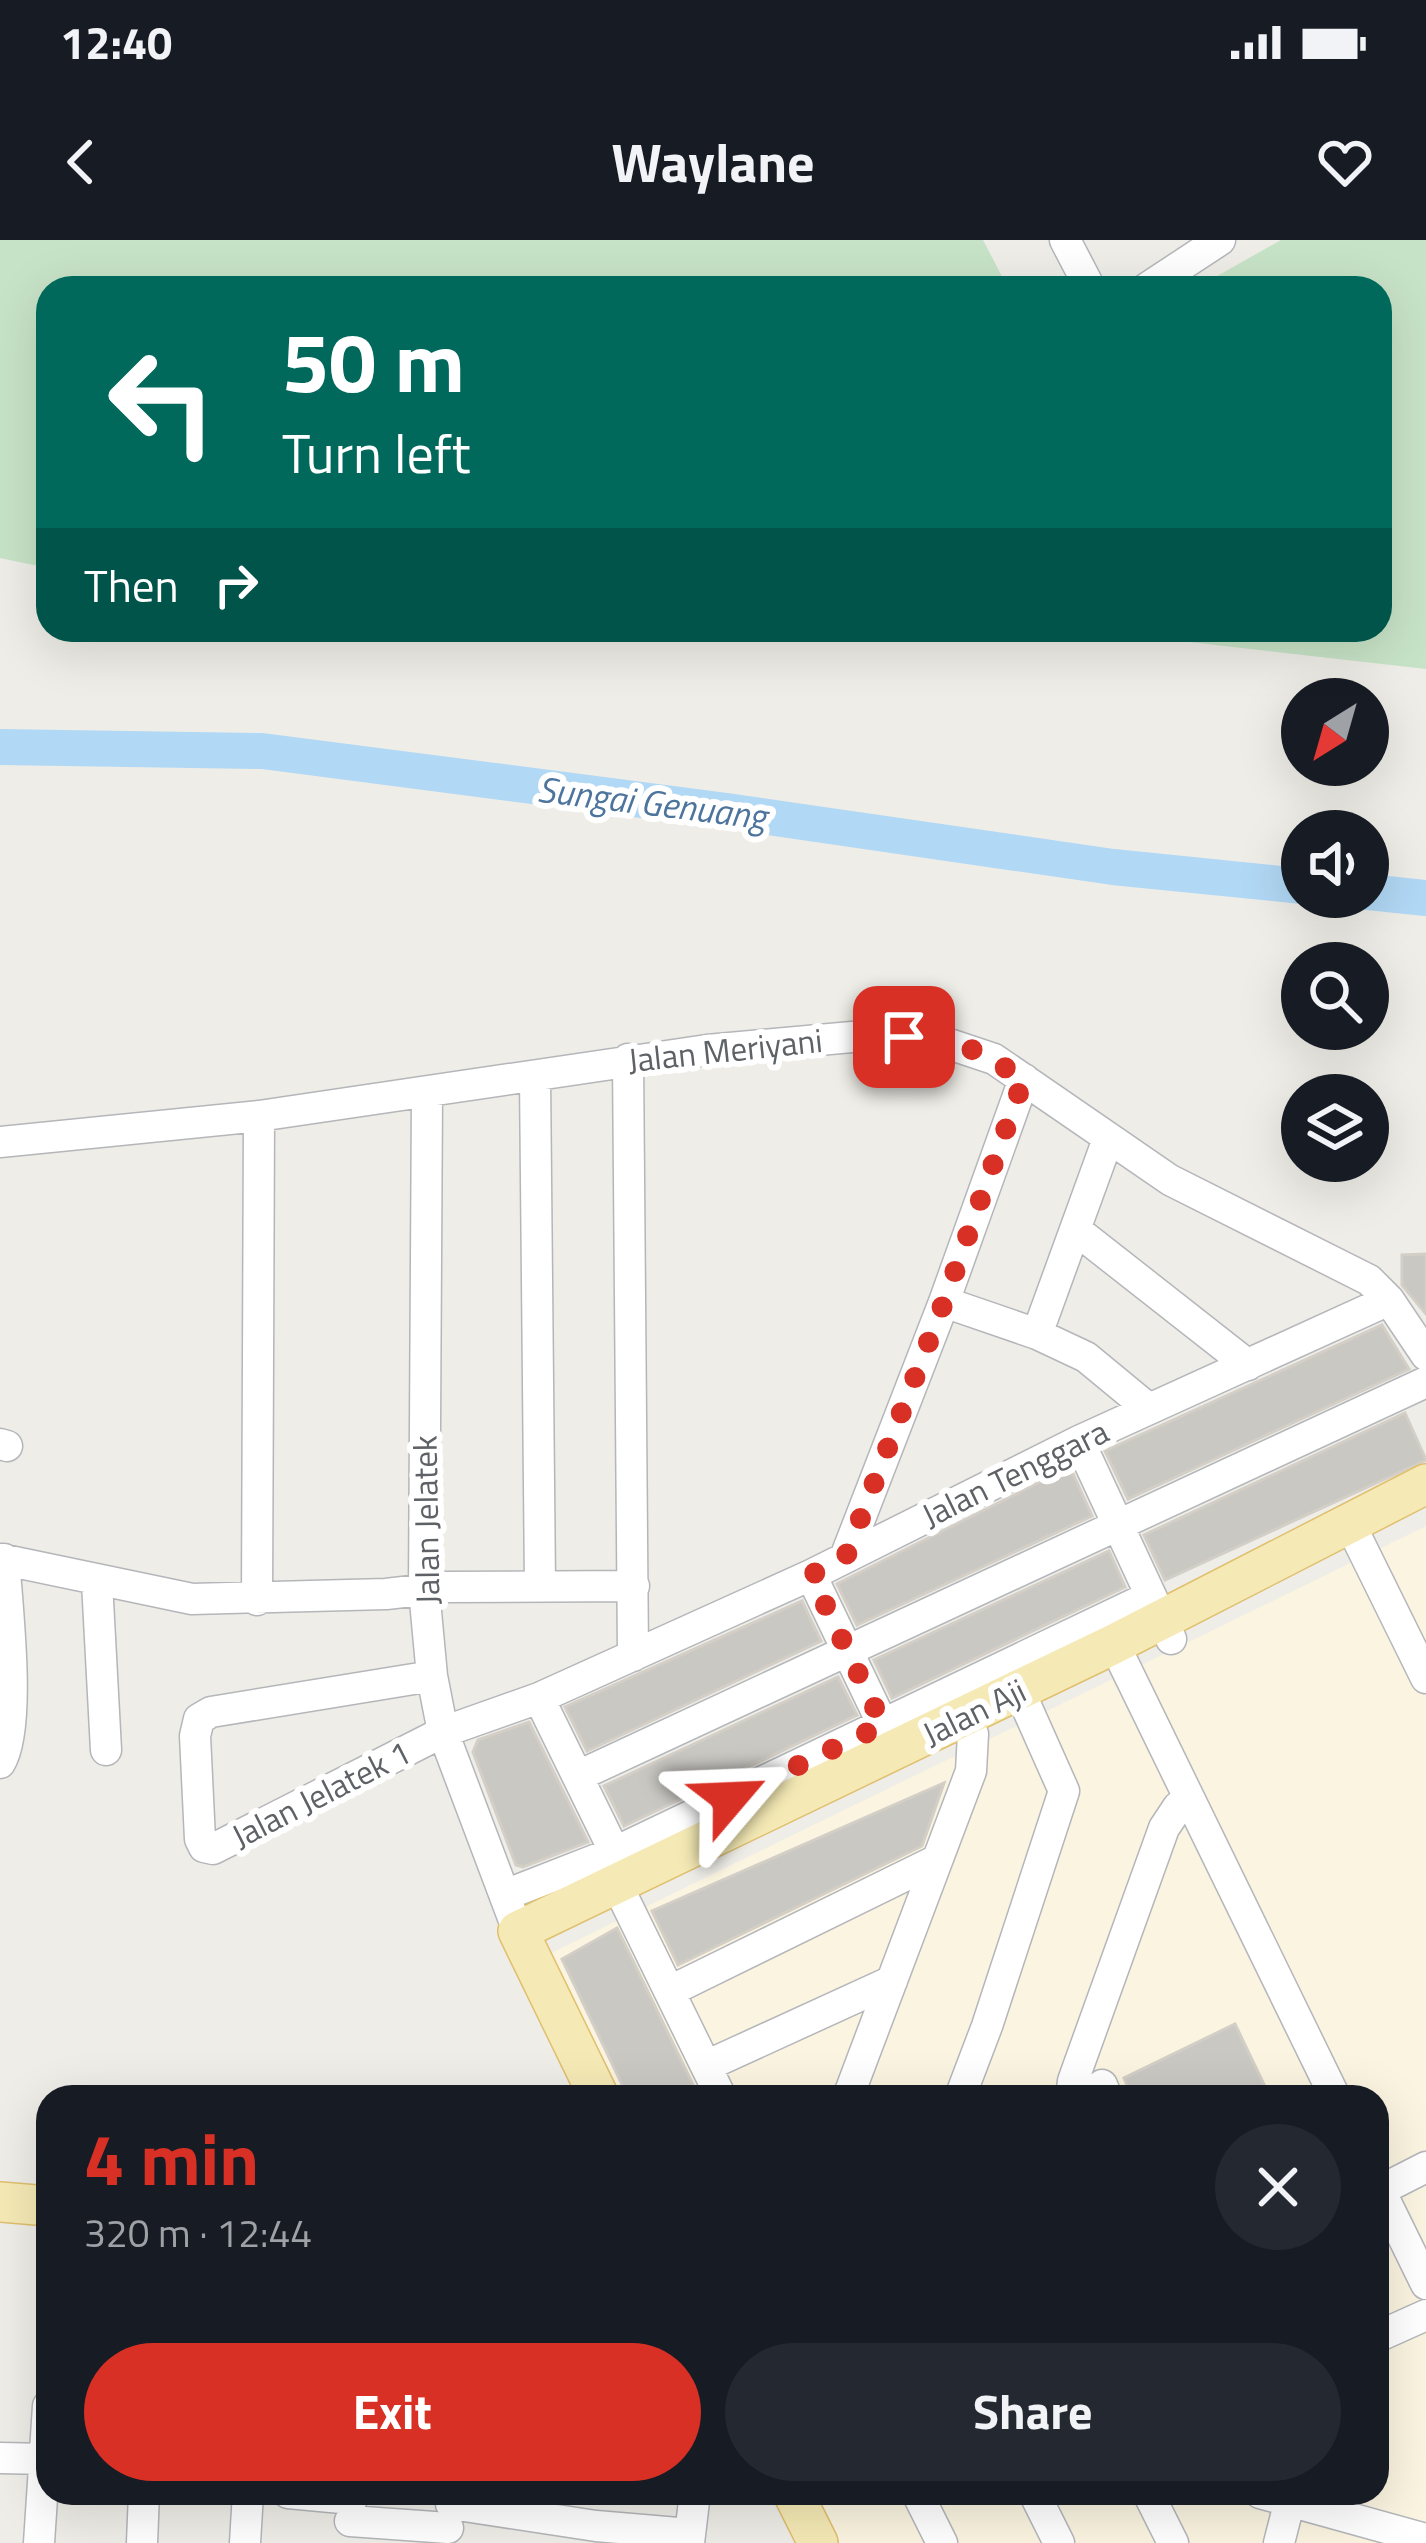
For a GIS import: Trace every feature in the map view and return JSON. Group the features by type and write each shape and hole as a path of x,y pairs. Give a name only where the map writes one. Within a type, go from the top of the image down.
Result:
{"main road":[{"name":"Jalan Aji","path":"1356,1537 1426,1484"},
{"name":"Jalan Aji","path":"516,1925 1024,1699 1119,1653 1161,1618 1356,1537 1426,1514"},
{"path":"516,1925 592,2085"},
{"path":"0,2202 36,2205"},
{"path":"799,2505 818,2543"}],"street":[{"path":"1065,240 1084,276"},
{"path":"1166,276 1220,240"},
{"name":"Jalan Meriyani","path":"0,1142 259,1117 628,1059 831,1039 904,1037 969,1048 1024,1078 1108,1139 1213,1204 1369,1280 1389,1300 1426,1354"},
{"path":"628,1059 633,1656"},
{"path":"535,1077 540,1586"},
{"path":"846,1556 1024,1078"},
{"name":"Jalan Jelatek","path":"427,1094 424,1590 431,1676 443,1732 516,1925"},
{"path":"257,1600 259,1117"},
{"path":"1037,1334 1108,1139"},
{"path":"1076,1230 1248,1365"},
{"name":"Jalan Tenggara","path":"443,1732 539,1698 811,1575 1079,1442 1389,1300"},
{"path":"944,1302 1037,1334 1086,1357 1149,1409"},
{"path":"578,1776 1426,1382"},
{"path":"622,1877 883,1725 1161,1618 1079,1442"},
{"path":"1356,1537 1426,1678"},
{"path":"1,1762 8,1749 2,1559 162,1596 257,1600 424,1590 634,1586"},
{"path":"811,1575 883,1725"},
{"path":"97,1582 106,1750"},
{"path":"1119,1653 1325,2085"},
{"name":"Jalan Jelatek 1","path":"431,1676 212,1712 199,1719 195,1736 200,1839 213,1849 443,1732"},
{"path":"539,1698 715,2085"},
{"path":"965,2085 1064,1791 1024,1699"},
{"path":"853,2085 971,1772 969,1725"},
{"path":"1072,2085 1164,1828 1190,1799"},
{"path":"670,1991 937,1860"},
{"path":"706,2066 892,1981"},
{"path":"1389,2183 1426,2168"},
{"path":"1389,2210 1426,2284"},
{"path":"1389,2332 1426,2315"},
{"path":"0,2458 36,2458"},
{"path":"39,2543 42,2505"},
{"path":"142,2543 144,2505"},
{"path":"245,2543 247,2505"},
{"path":"351,2514 450,2517 595,2535 689,2539 693,2505"},
{"path":"923,2505 942,2543"},
{"path":"1040,2505 1059,2543"},
{"path":"1154,2505 1173,2543"},
{"path":"1276,2505 1279,2543"},
{"path":"1300,2505 1426,2540"}],"shaded area":[{"path":"1426,1526 1426,2543 835,2543 816,2505 1389,2505 1389,2085 609,2085 545,1956"}],"green space":[{"path":"0,240 983,240 1002,276 36,276 36,566 0,558"},
{"path":"1281,240 1426,240 1426,669 1190,642 1392,642 1392,276 1217,276"}],"building":[{"path":"1426,1254 1426,1314 1402,1285 1402,1255"},
{"path":"1382,1325 1409,1369 1128,1499 1105,1451"},
{"path":"1405,1413 1426,1460 1165,1580 1144,1535"},
{"path":"1070,1467 1092,1516 857,1625 837,1584"},
{"path":"1109,1551 1125,1587 892,1698 874,1660"},
{"path":"802,1601 821,1641 587,1751 565,1707"},
{"path":"838,1677 857,1715 624,1826 604,1786"},
{"path":"529,1722 588,1842 523,1867 516,1865 473,1752 478,1740"},
{"path":"944,1783 922,1846 678,1965 652,1911"},
{"path":"617,1928 693,2085 622,2085 562,1959"},
{"path":"1235,2024 1264,2085 1127,2085 1124,2078"}],"waterway":[{"name":"Sungai Genuang","path":"0,747 262,751 1113,867 1281,884"},
{"name":"Sungai Genuang","path":"1389,894 1426,898"}],"route":[{"path":"730,1798 883,1725 811,1575 846,1556 1024,1078 969,1048 904,1037"}]}
